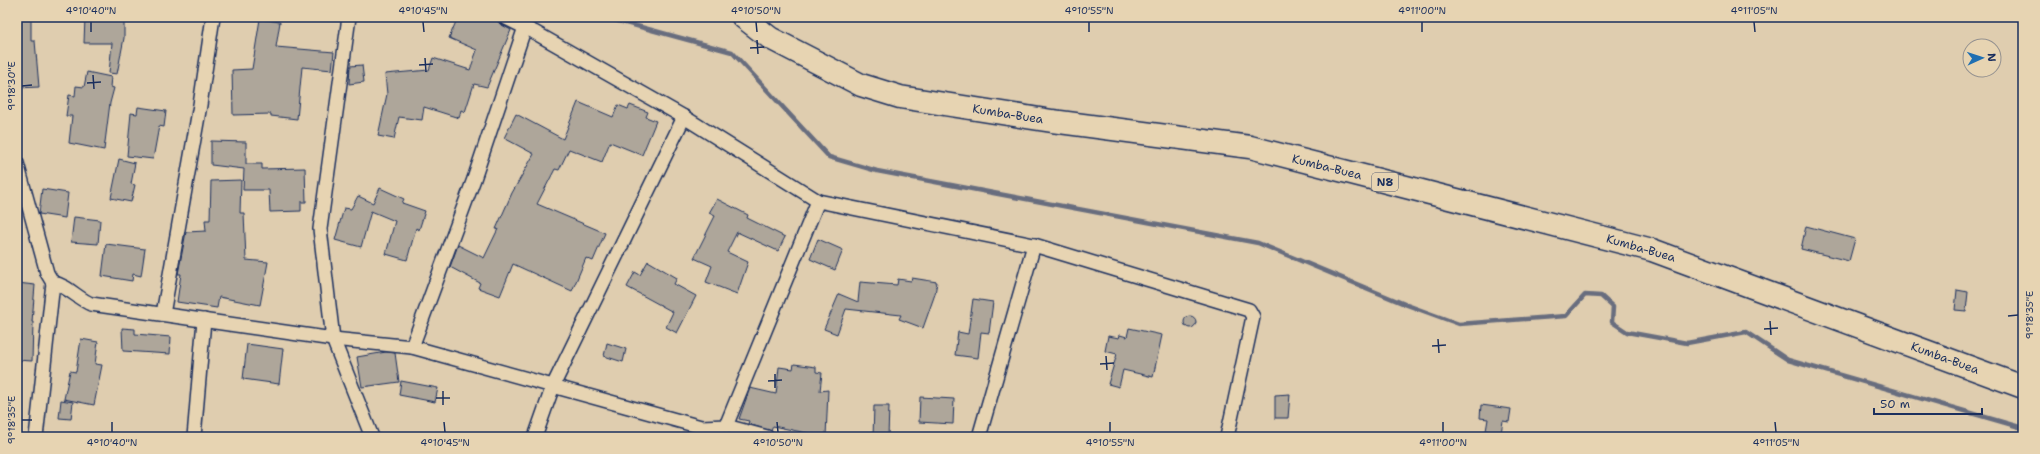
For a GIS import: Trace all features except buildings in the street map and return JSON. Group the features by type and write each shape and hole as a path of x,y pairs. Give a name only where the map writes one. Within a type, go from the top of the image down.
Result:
{"highway":[{"name":"Kumba-Buea","path":"743,17 770,38 861,85 900,97 1052,121 1250,147 1644,248 2023,387"}],"street":[{"path":"163,314 200,105 212,17"},
{"path":"349,17 320,229 333,338 372,437"},
{"path":"504,17 525,27 684,117 818,201 1034,245 1249,310 1253,317 1227,437"},
{"path":"412,347 474,179 525,27"},
{"path":"535,437 553,386 684,117"},
{"path":"17,163 47,273 53,283 36,437"},
{"path":"726,426 818,201"},
{"path":"979,437 1034,245"},
{"path":"53,283 58,284 83,301 92,304 333,338 412,347 701,428 726,426 767,437"},
{"path":"194,437 204,320"}],"waterway":[{"path":"604,17 732,52 829,157 877,171 1258,243 1407,305 1459,324 1566,316 1585,295 1601,296 1613,307 1612,322 1627,332 1687,343 1746,332 1788,360 2023,428"}]}
